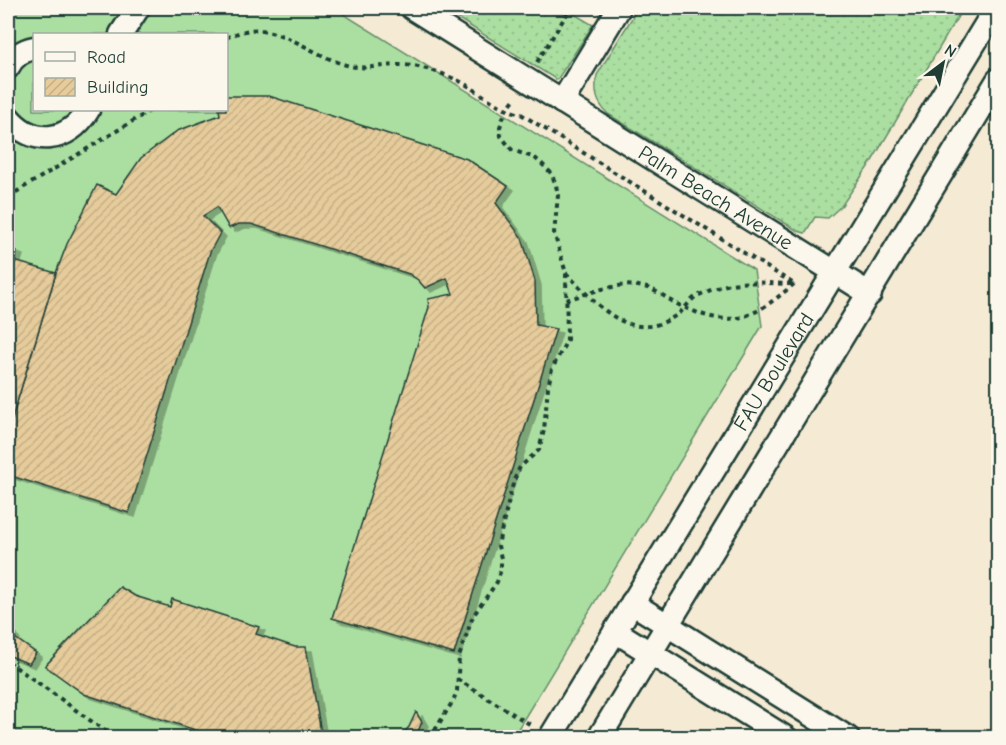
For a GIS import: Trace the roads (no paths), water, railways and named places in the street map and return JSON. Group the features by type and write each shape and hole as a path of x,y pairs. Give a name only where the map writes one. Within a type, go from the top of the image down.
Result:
{"street":[{"path":"123,33 138,8"},
{"name":"Palm Beach Avenue","path":"412,8 870,294"},
{"path":"562,102 619,8"},
{"name":"FAU Boulevard","path":"550,738 996,8"},
{"path":"8,67 11,61 26,50 33,48"},
{"name":"FAU Boulevard","path":"599,738 999,80"},
{"path":"8,117 16,127 31,135 48,138 64,134 78,124 87,111"},
{"path":"632,603 848,738"},
{"path":"615,631 781,736 797,706"}]}
